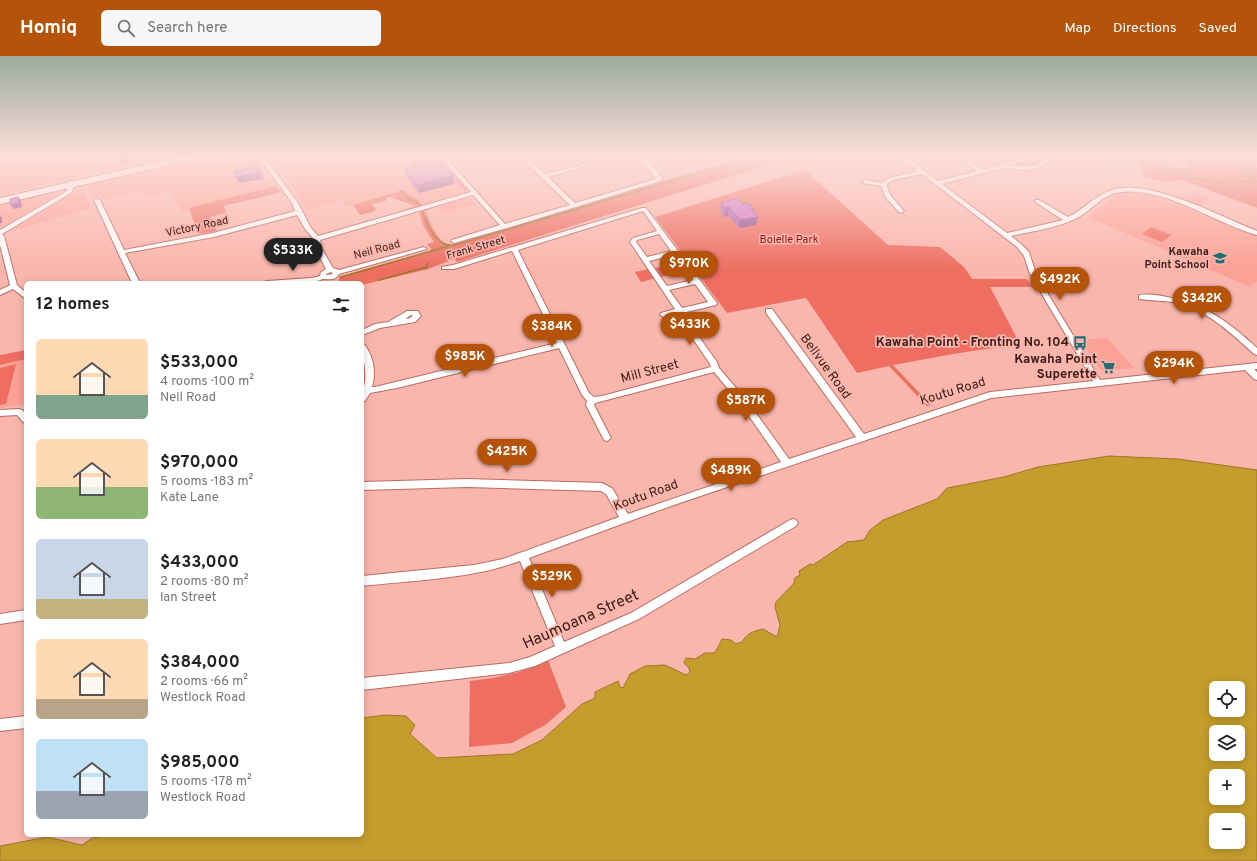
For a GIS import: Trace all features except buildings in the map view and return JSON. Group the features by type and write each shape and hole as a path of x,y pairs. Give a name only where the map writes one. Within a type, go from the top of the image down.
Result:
{"highway":[{"path":"0,198 21,194"},
{"path":"0,201 29,194"}],"street":[{"path":"0,233 66,194"},
{"path":"288,194 291,203 299,212 308,229 309,236 315,239 417,211 472,194"},
{"path":"475,194 505,227"},
{"path":"563,194 575,206"},
{"path":"454,241 616,194"},
{"path":"887,194 888,197 901,211"},
{"path":"951,194 1007,235 1026,252 1029,257 1033,274 1098,383"},
{"path":"1007,235 1068,220 1108,194"},
{"path":"1154,194 1257,232"},
{"path":"97,200 135,281"},
{"path":"1037,201 1068,220"},
{"name":"Frank Street","path":"444,268 644,208 661,232"},
{"name":"Victory Road","path":"121,252 214,235 299,212"},
{"path":"664,314 679,311 713,303 661,232 634,240 645,260 666,289 679,311 714,364 715,369 745,404 786,462"},
{"path":"0,236 14,286 24,295"},
{"path":"315,239 315,246 319,249 334,271 323,273 328,279"},
{"name":"Frank Street","path":"514,248 586,396 592,400 590,405 607,438"},
{"name":"Neil Road","path":"334,271 424,249"},
{"path":"645,260 676,252"},
{"path":"297,281 328,279"},
{"path":"666,289 697,281"},
{"path":"0,293 14,286"},
{"path":"1142,297 1178,300 1205,311 1224,322 1257,352"},
{"name":"Bellvue Road","path":"769,310 861,437"},
{"path":"364,332 391,323"},
{"path":"365,389 375,390 397,385 561,344"},
{"path":"364,350 368,355 369,360 370,383 365,389"},
{"name":"Koutu Road","path":"364,581 482,568 523,556 625,518 786,462 990,395 1257,366"},
{"path":"1247,367 1257,376"},
{"name":"Mill Street","path":"592,400 602,399 715,369"},
{"path":"0,413 19,412 24,418"},
{"path":"364,486 466,483 602,487 609,491 625,518"},
{"name":"Haumoana Street","path":"364,684 509,668 530,662 635,616 793,523"},
{"path":"523,556 561,648"},
{"path":"0,619 24,615"},
{"path":"0,725 24,722"}],"shaded area":[{"path":"46,194 58,194 0,228 0,205"},
{"path":"73,194 85,194 91,208 9,232"},
{"path":"90,194 129,194 106,200 101,197 91,198"},
{"path":"143,194 162,194 144,198"},
{"path":"170,194 247,194 181,211"},
{"path":"297,194 389,194 346,207 341,200 306,210"},
{"path":"401,194 462,194 421,205 408,195"},
{"name":"Kawaha Point School","path":"1133,194 1156,196 1257,236 1257,281 1250,287 1088,217 1115,196"},
{"path":"1194,194 1210,198 1199,207 1184,201"},
{"path":"466,199 472,199 476,204 442,214 438,207"},
{"path":"1107,338 1134,368 1104,371 1100,369 1081,340"},
{"path":"24,359 24,404 0,408 0,365"},
{"path":"1109,456 1178,459 1257,470 1257,861 0,861 0,846 47,837 82,845 92,838 98,837 364,837 364,718 385,715 406,716 415,725 410,734 437,758 513,754 542,740 582,704 595,698 595,692 618,681 620,687 623,688 630,674 645,666 665,665 686,675 690,673 689,668 684,663 686,658 695,659 705,653 715,653 722,639 731,640 736,644 742,642 746,636 751,633 763,629 777,637 780,625 775,607 776,602 794,583 795,578 800,575 799,571 810,564 813,565 847,542 864,540 870,530 883,520 937,499 947,488 1004,477 1038,467"}],"green space":[{"path":"246,194 275,194 224,206 226,213 210,217 217,231 198,234 189,208"},
{"path":"391,194 408,194 422,205 464,194 396,214 395,213 415,206 390,197 386,198 386,201 372,204 376,209 373,212 360,215 353,205"},
{"path":"622,194 677,194 457,262 454,259 428,269 364,285 364,281 339,281 339,277 430,251 431,249 427,244 434,242 423,224 420,212 404,215 432,207 433,208 425,211 437,236 441,240 451,245"},
{"name":"Boielle Park","path":"730,194 831,194 888,245 940,247 964,267 972,279 1027,279 1032,287 990,287 1020,344 893,365 931,405 927,406 889,366 857,373 806,298 727,313 655,217"},
{"path":"1218,194 1257,194 1257,208"},
{"path":"1151,227 1171,235 1162,242 1142,234"},
{"path":"681,263 687,271 661,277 655,268"},
{"path":"649,269 656,278 641,282 635,272"},
{"path":"24,350 24,359 0,365 0,355"},
{"path":"16,364 6,404 0,405 0,368"},
{"path":"548,660 566,707 545,725 512,743 469,747 470,681 493,678 519,672"}],"waterway":[{"path":"403,194 420,204 420,206"},
{"path":"422,211 430,229 438,240 448,245 455,245 630,194"},
{"path":"341,277 449,246"},
{"path":"427,267 428,263"},
{"path":"379,280 427,267"}],"place":[{"name":"Kawaha Point School","path":"1220,258"},
{"name":"Kawaha Point - Fronting No. 104","path":"1080,343"},
{"name":"Kawaha Point Superette","path":"1108,367"}]}
